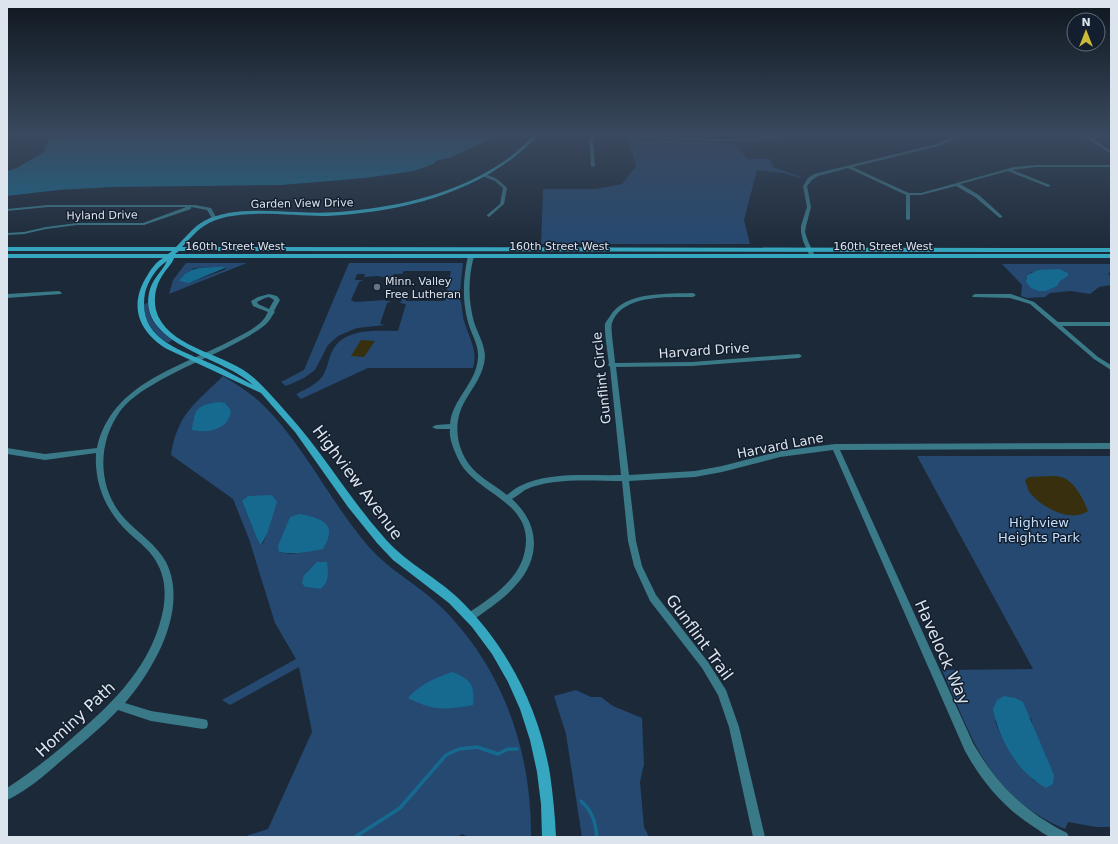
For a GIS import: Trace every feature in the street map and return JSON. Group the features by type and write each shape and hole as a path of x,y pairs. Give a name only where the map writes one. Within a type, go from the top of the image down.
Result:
{"main road":[{"name":"Garden View Drive","path":"177,249 196,228 215,218 247,214 324,214 379,208 434,195 487,173"},
{"name":"160th Street West","path":"7,249 1111,250"},
{"name":"Highview Avenue","path":"177,249 171,256 161,261 146,284 140,304 145,328 158,340 263,392"},
{"name":"160th Street West","path":"7,256 1111,256"},
{"name":"Highview Avenue","path":"171,256 171,261 157,279 153,289 151,305 158,323 170,334 248,376 296,426 380,540 395,555 451,599 470,617 502,659 526,710 535,739 543,777 549,837"}],"street":[{"path":"812,256 803,232 809,207 805,187 806,182 816,175 822,173"},
{"path":"865,173 908,194 921,194 995,173"},
{"path":"1016,173 1048,186"},
{"path":"484,175 497,180 505,188 502,204 489,216"},
{"path":"956,184 977,196 1000,217"},
{"path":"908,194 908,219"},
{"path":"7,210 48,206 195,206 209,209 215,218"},
{"name":"Hyland Drive","path":"7,234 24,233 46,228 77,224 144,224 195,206"},
{"path":"470,617 514,583 523,570 529,556 531,542 527,522 516,507 479,480 464,464 455,445 453,426 458,407 477,376 482,357 480,345 468,307 466,284 471,256"},
{"path":"7,296 59,293"},
{"name":"Gunflint Circle","path":"625,478 607,328 610,317 615,311 626,304 641,298 693,296"},
{"path":"975,296 1006,296 1024,299 1036,305 1096,358 1111,368"},
{"name":"Hominy Path","path":"7,794 30,779 117,705 140,675 155,649 165,623 170,590 167,574 161,560 153,548 120,519 107,498 100,474 100,450 107,426 126,402 155,380 209,354 263,324 272,312"},
{"path":"1058,324 1111,324"},
{"name":"Harvard Drive","path":"611,365 692,364 799,356"},
{"path":"436,427 453,426"},
{"name":"Harvard Lane","path":"506,499 523,488 555,479 666,477 695,474 786,453 836,446 1111,446"},
{"name":"Havelock Way","path":"836,446 969,748 979,766 996,789 1025,816 1045,829 1063,837"},
{"path":"7,451 45,457 100,450"},
{"name":"Gunflint Trail","path":"625,478 632,541 638,566 653,598 705,665 722,693 734,727 759,837"},
{"path":"117,705 151,716 203,724"}],"green space":[{"path":"630,173 756,173 744,220 750,244 541,244 543,189 596,189 622,184"},
{"path":"784,173 791,173 801,177"},
{"path":"186,263 247,263 169,294 173,280","holes":["227,267 224,270 189,283 182,277 194,268"]},
{"path":"349,263 463,263 460,291 455,294 446,292 451,271 404,271 402,274 394,274 393,279 378,276 364,277 365,274 357,274 355,280 363,280 359,282 351,300 355,302 390,301 387,303 380,324 386,325 357,328 338,336 328,345 315,370 304,378 286,386 281,382 304,370"},
{"path":"1002,264 1111,264 1111,271 1108,274 1111,276 1111,285 1099,287 1090,294 1071,291 1050,293 1045,297 1027,298 1021,296 1022,285","holes":["1032,272 1060,281 1058,283 1026,279 1027,275"]},
{"path":"403,298 406,298 406,301 444,301 447,298 460,299 463,317 474,349 475,355 473,368 368,368 301,399 296,394 310,387 322,377 334,348 347,337 363,332 398,331 406,304 400,303"},
{"path":"148,303 148,309 152,320 172,340 168,343 158,336 150,326 144,310 144,304"},
{"path":"223,376 247,391 276,418 304,454 355,530 369,547 385,563 422,590 439,605 461,629 480,654 496,682 509,711 519,742 526,773 530,805 531,837 469,837 462,834 457,837 243,837 268,829 312,732 299,667 230,705 222,700 296,659 275,623 249,539 233,499 171,455 178,429 183,419 196,402","holes":["230,418 193,430 193,419","242,501 267,534 262,545 257,539","290,517 306,552 290,554 279,552","310,569 320,589 305,587 304,575"]},
{"name":"Highview Heights Park","path":"917,456 1111,456 1111,827 1096,827 1068,822 1065,829 1039,816 1018,800 1000,783 986,763 963,720 942,670 1033,669","holes":["1031,718 1035,734 1046,756 1035,782 1012,754 995,721"]},
{"path":"576,690 591,697 601,697 613,706 642,718 644,764 640,782 644,827 649,837 582,837 566,734 554,696"}],"sand":[{"path":"361,340 375,341 364,357 351,356"},
{"path":"1054,476 1066,479 1078,491 1088,511 1081,514 1066,515 1050,509 1036,499 1028,490 1025,480 1029,477"}],"shaded area":[{"path":"7,173 397,173 365,178 281,185 112,187 58,190 7,196"},
{"path":"227,267 189,283 179,281 187,273 195,269"},
{"path":"1059,269 1068,273 1068,276 1060,281 1057,286 1046,291 1039,291 1031,288 1026,282 1027,275 1038,270"},
{"path":"219,402 225,403 231,411 226,422 217,429 205,431 192,430 194,417 198,409 206,405"},
{"path":"272,495 277,502 267,534 261,545 257,539 242,501 248,496"},
{"path":"299,514 325,523 329,533 323,549 296,553 279,552 278,546 290,517"},
{"path":"317,562 327,562 327,580 320,589 305,587 302,583 304,575"},
{"path":"452,672 463,677 470,683 473,692 473,705 455,708 440,708 425,705 408,698 428,682"},
{"path":"1004,696 1015,698 1023,702 1054,775 1053,784 1046,788 1027,774 1005,744 993,709 997,700"}],"waterway":[{"path":"355,837 400,808 446,755 459,749 477,747 498,754 508,749 517,749"},
{"path":"581,801 593,817 597,837"}],"place":[{"name":"Minn. Valley Free Lutheran","path":"377,287"}]}
